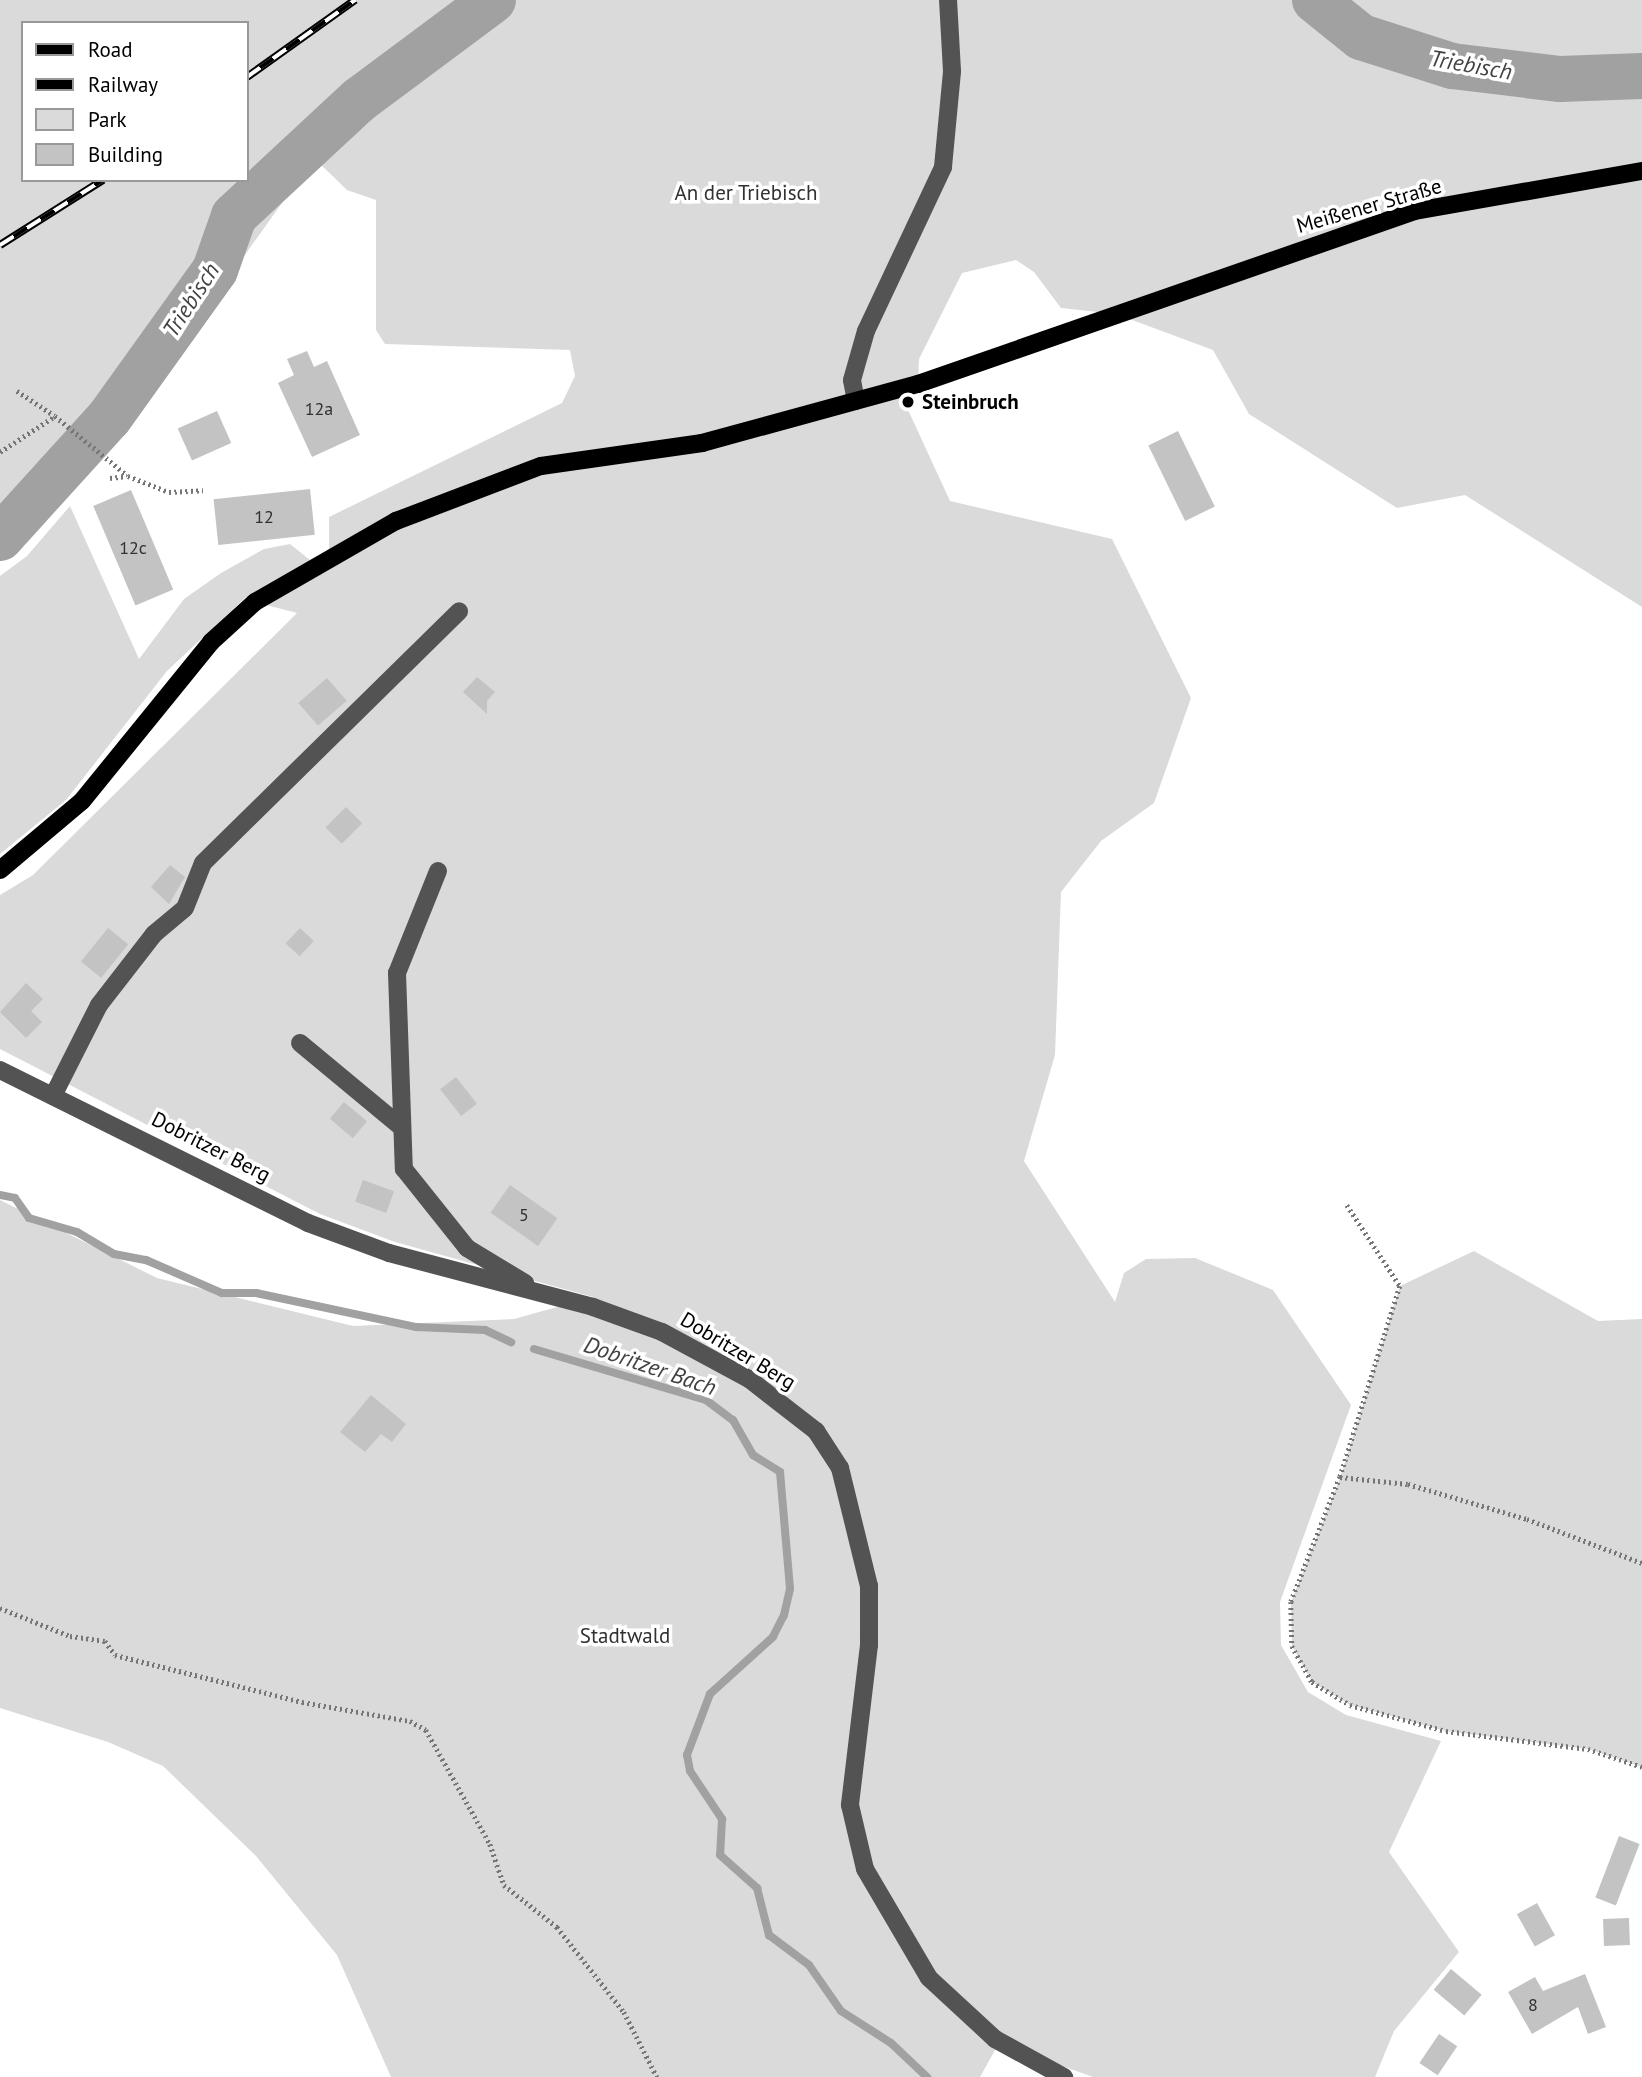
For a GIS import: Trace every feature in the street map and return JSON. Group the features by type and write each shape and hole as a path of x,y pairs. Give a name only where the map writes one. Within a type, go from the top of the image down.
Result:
{"main road":[{"name":"Meißener Straße","path":"0,870 82,801 211,642 255,602 384,527 541,466 702,443 856,401 1415,211 1642,172"}],"street":[{"path":"856,401 852,380 866,331 943,167 951,71 948,0"},
{"path":"53,1096 99,1005 154,934 185,908 203,863 459,611"},
{"path":"438,871 397,973 400,1126 404,1168 467,1248 540,1292"},
{"path":"300,1043 400,1126"},
{"name":"Dobritzer Berg","path":"0,1070 308,1223 389,1253 540,1292 662,1332 705,1353 785,1404 829,1449 858,1526 869,1586 869,1645 850,1805 865,1869 929,1978 995,2039 1064,2077"}],"path":[{"path":"17,391 72,429 128,476 169,492 203,490"},
{"path":"0,452 55,416"},
{"path":"110,478 128,476"},
{"path":"1347,1205 1399,1286 1340,1478 1292,1602 1292,1646 1312,1682 1350,1705 1446,1731 1588,1749 1642,1767"},
{"path":"1340,1478 1422,1488 1527,1519 1642,1563"},
{"path":"0,1608 70,1636 105,1641 115,1655 302,1702 410,1721 426,1730 490,1844 503,1885 557,1927 624,2012 657,2077"}],"green space":[{"path":"0,0 1642,0 1642,607 1465,495 1397,508 1249,414 1213,350 1116,314 1061,308 1034,272 1016,260 962,273 919,359 918,384 898,388 950,501 1112,539 1191,698 1154,803 1101,841 1061,892 1055,1055 1024,1161 1115,1302 1124,1273 1146,1259 1195,1258 1273,1290 1351,1405 1280,1602 1281,1645 1308,1692 1346,1715 1441,1741 1389,1852 1459,1952 1394,2031 1375,2077 1093,2077 999,2043 980,2077 391,2077 337,1955 256,1856 163,1766 108,1742 0,1708 0,1200 157,1278 353,1326 514,1319 593,1297 395,1242 320,1214 0,1049 0,895 33,875 297,613 255,602 329,557 329,517 562,403 575,376 570,350 385,344 376,330 376,200 347,190 314,158 237,266 215,270 109,418 0,538"},
{"path":"70,506 139,659 184,599 221,573 264,549 290,544 310,560 245,598 167,671 66,800 0,854 0,576 27,556"},
{"path":"1474,1251 1598,1321 1642,1319 1642,1767 1588,1749 1446,1731 1350,1705 1312,1682 1292,1646 1291,1602 1340,1478 1400,1286"}],"building":[{"path":"307,351 314,367 327,361 360,435 312,457 278,383 294,375 287,359"},
{"path":"217,411 231,443 192,460 178,428"},
{"path":"1178,431 1215,506 1185,521 1148,445"},
{"path":"310,489 315,535 218,545 214,499"},
{"path":"131,490 173,589 135,605 93,506"},
{"path":"477,677 495,692 487,701 487,714 463,692"},
{"path":"327,678 347,701 318,726 298,703"},
{"path":"346,807 362,823 342,844 325,828"},
{"path":"170,865 185,877 169,904 151,887"},
{"path":"108,928 128,944 101,978 81,961"},
{"path":"300,928 314,941 300,956 286,943"},
{"path":"26,983 43,999 31,1011 42,1022 26,1038 0,1012"},
{"path":"456,1077 477,1104 461,1116 440,1089"},
{"path":"344,1102 367,1121 353,1138 330,1119"},
{"path":"363,1180 394,1191 386,1213 355,1202"},
{"path":"510,1185 558,1218 538,1246 490,1213"},
{"path":"371,1395 406,1424 392,1442 381,1434 365,1452 340,1432"},
{"path":"1619,1836 1640,1844 1616,1906 1595,1898"},
{"path":"1537,1903 1555,1935 1535,1947 1517,1914"},
{"path":"1629,1918 1630,1945 1604,1946 1603,1919"},
{"path":"1451,1969 1482,1995 1464,2015 1434,1990"},
{"path":"1585,1974 1606,2027 1588,2034 1578,2007 1532,2034 1508,1992 1535,1977 1543,1991"},
{"path":"1439,2034 1457,2046 1438,2075 1419,2063"}],"waterway":[{"name":"Triebisch","path":"0,538 109,418 215,270 234,216 359,100 493,0"},
{"name":"Triebisch","path":"1315,0 1361,37 1452,66 1560,79 1642,76"},
{"name":"Dobritzer Bach","path":"0,1195 15,1198 29,1218 77,1232 114,1254 146,1260 222,1293 256,1293 416,1327 485,1330 511,1342"},
{"name":"Dobritzer Bach","path":"534,1349 706,1400 733,1420 753,1455 780,1472 790,1589 784,1615 773,1637 710,1694 687,1755 690,1771 722,1819 720,1855 757,1888 769,1935 809,1965 841,2011 891,2043 927,2077"}],"railway":[{"path":"248,76 355,0"},
{"path":"0,245 100,182"}],"place":[{"name":"Steinbruch","path":"908,402"}],"park label":[{"name":"An der Triebisch","path":"746,193"},
{"name":"Stadtwald","path":"625,1636"}]}
